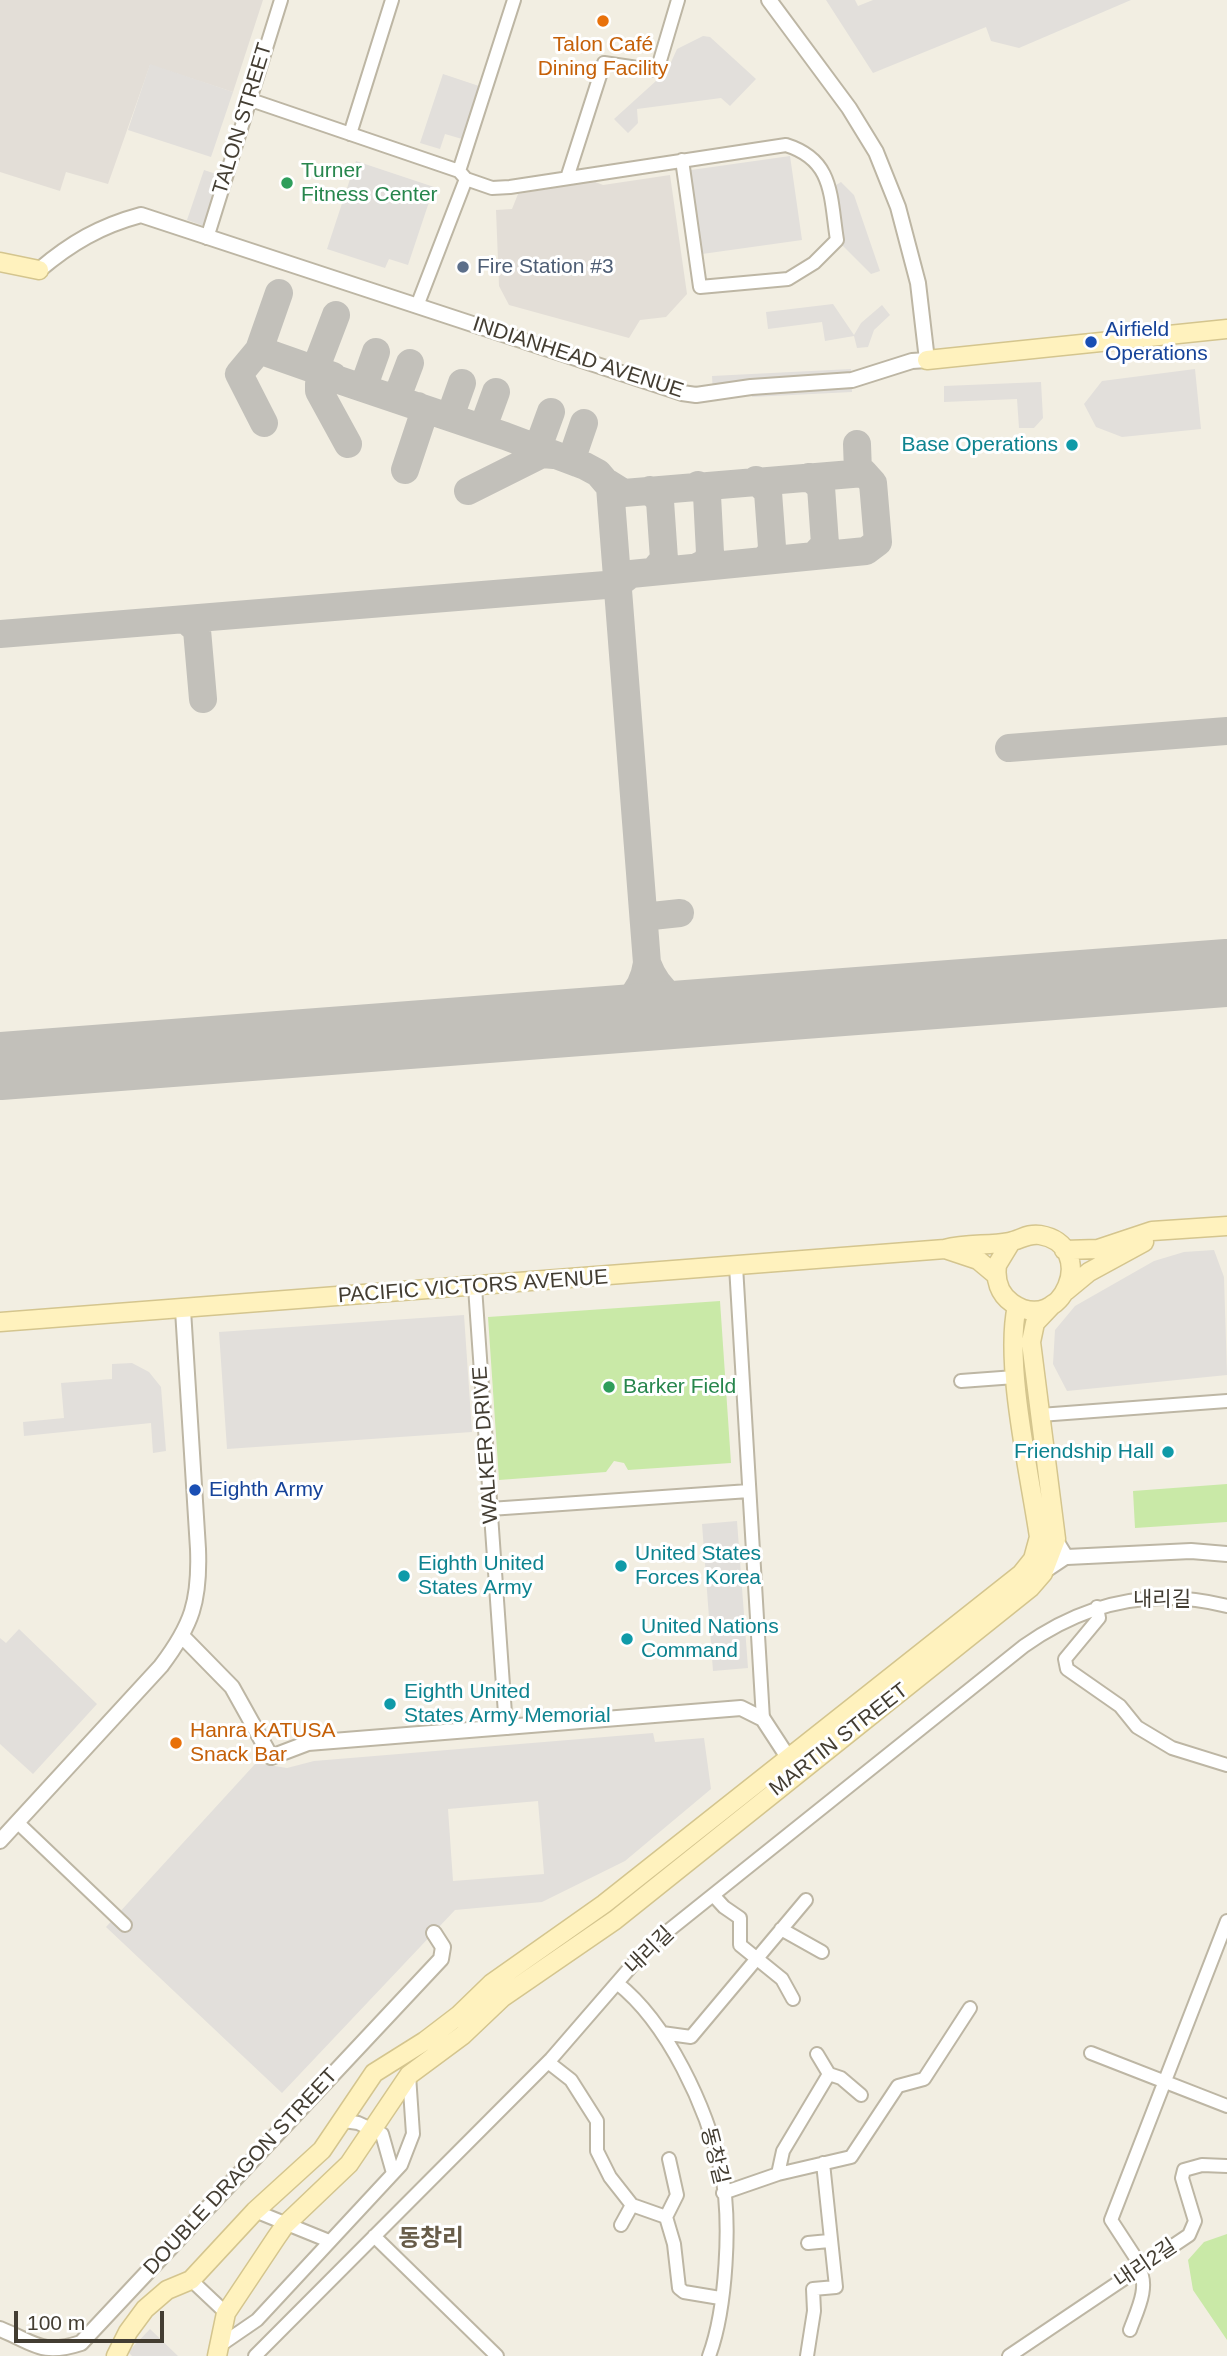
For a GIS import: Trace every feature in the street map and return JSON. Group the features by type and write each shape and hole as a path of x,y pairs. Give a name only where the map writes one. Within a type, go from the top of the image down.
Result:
{"main road":[{"name":"INDIANHEAD AVENUE","path":"0,262 39,270"},
{"name":"INDIANHEAD AVENUE","path":"928,360 1227,329"},
{"path":"1064,1250 1098,1249 1152,1231 1227,1226"},
{"path":"1066,1291 1071,1270 1064,1250 1057,1243 1039,1235 1029,1235 1011,1242 999,1256 996,1275 1001,1292 1017,1306 1035,1310 1053,1304 1089,1272 1168,1229"},
{"name":"PACIFIC VICTORS AVENUE","path":"0,1321 183,1310 945,1249 967,1243 1011,1242"},
{"path":"945,1249 969,1256 996,1275"},
{"name":"MARTIN STREET","path":"116,2356 128,2332 145,2309 167,2290 191,2280 255,2211 322,2150 344,2121 373,2073 425,2041 459,2015 492,1983 604,1904 1030,1588 1043,1573 1056,1539 1031,1342 1035,1324 1053,1304"},
{"name":"MARTIN STREET","path":"226,2313 285,2225 349,2164 410,2075 463,2035 503,1997 615,1920 793,1765 1021,1574 1033,1559 1040,1537 1016,1377 1014,1319 1017,1306"},
{"path":"220,2350 226,2313"}],"street":[{"name":"TALON STREET","path":"207,238 281,0"},
{"path":"350,134 392,0"},
{"path":"417,306 462,175 514,0"},
{"path":"567,178 604,63 643,72 659,64 678,0"},
{"path":"769,0 849,108 876,152 898,207 918,283 928,360"},
{"path":"248,100 350,134 492,188 567,178 682,160 786,145 804,150 822,167 837,240 814,263 788,279 700,288 682,160"},
{"name":"INDIANHEAD AVENUE","path":"39,270 71,243 108,224 141,215 627,377 696,395 751,387 852,380 912,361 928,360"},
{"path":"736,1266 763,1719 793,1765"},
{"name":"WALKER DRIVE","path":"475,1287 506,1728"},
{"path":"0,1841 162,1666 183,1637 199,1586 183,1310"},
{"path":"961,1381 1016,1377"},
{"path":"1040,1415 1227,1401"},
{"path":"490,1509 749,1491"},
{"path":"1056,1539 1067,1557"},
{"path":"1043,1573 1067,1557 1191,1551 1227,1554"},
{"name":"내리길","path":"255,2356 548,2062 648,1948 1024,1646 1068,1618 1123,1600 1165,1596 1227,1606"},
{"path":"1097,1607 1099,1618 1065,1658 1067,1669 1120,1706 1137,1727 1172,1748 1227,1765"},
{"path":"183,1637 232,1687 271,1757 308,1743 741,1708 763,1719"},
{"path":"17,1822 125,1925"},
{"path":"713,1895 724,1907 740,1917 740,1945 782,1979 793,1999"},
{"path":"662,2033 691,2037 806,1900"},
{"path":"1130,2330 1141,2300 1143,2281 1140,2267 1111,2220 1227,1922"},
{"path":"782,1929 822,1952"},
{"name":"DOUBLE DRAGON STREET","path":"0,2329 30,2345 47,2350 60,2350 81,2343 441,1959 443,1947 434,1933"},
{"name":"동창길","path":"617,1983 633,1996 662,2033 704,2116 722,2172 725,2273 715,2341 709,2356"},
{"path":"723,2193 778,2174 851,2157 898,2086 924,2079 970,2007"},
{"path":"1091,2053 1227,2106"},
{"path":"817,2054 829,2074 841,2078 861,2095"},
{"path":"548,2062 570,2080 597,2121 597,2151 610,2176 632,2205 666,2217"},
{"path":"778,2174 783,2151 829,2074"},
{"path":"220,2350 257,2320 401,2165 413,2134 410,2075"},
{"path":"344,2121 382,2134 393,2173"},
{"path":"669,2159 677,2195 666,2217 671,2231 679,2288 684,2292 720,2298"},
{"path":"807,2356 814,2311 813,2290 836,2287 823,2163"},
{"name":"내리2길","path":"1009,2356 1189,2235 1195,2221 1182,2178 1184,2170 1190,2166 1227,2166"},
{"path":"621,2225 632,2205"},
{"path":"255,2211 285,2225 331,2238"},
{"path":"374,2236 497,2356"},
{"path":"808,2243 830,2241"},
{"path":"191,2280 226,2313"}],"shaded area":[{"path":"0,0 263,0 233,92 150,65 108,184 66,172 60,191 0,172"},
{"path":"826,0 855,0 858,6 873,0 1131,0 1019,48 991,41 986,27 873,73"},
{"path":"703,36 710,37 756,79 730,106 721,98 637,109 638,123 628,133 614,119 667,71 677,49"},
{"path":"150,64 233,92 211,157 128,130"},
{"path":"443,74 479,86 462,139 445,134 440,149 420,143"},
{"path":"790,156 802,240 695,255 684,171"},
{"path":"356,161 434,187 408,265 389,259 385,268 327,249"},
{"path":"204,170 225,177 210,228 187,220"},
{"path":"670,175 687,294 666,317 640,320 629,338 509,305 499,286 496,210 512,209 518,194 593,181 603,185"},
{"path":"841,182 854,195 880,271 871,274 837,240 828,190"},
{"path":"833,304 854,335 861,323 882,305 890,315 874,330 868,347 857,348 854,336 825,341 822,322 768,329 766,312"},
{"path":"851,369 852,392 752,397 751,388 713,393 712,376"},
{"path":"1195,369 1201,429 1122,437 1096,427 1084,404 1102,381"},
{"path":"1041,382 1043,418 1034,428 1019,428 1017,399 944,402 944,386"},
{"path":"1214,1250 1224,1277 1227,1375 1067,1391 1053,1364 1055,1330 1075,1306 1154,1261 1184,1252"},
{"path":"464,1315 472,1432 227,1449 219,1332"},
{"path":"132,1363 149,1372 161,1387 166,1451 153,1453 151,1423 24,1436 23,1422 64,1418 61,1383 112,1379 112,1364"},
{"path":"737,1521 748,1668 713,1671 702,1524"},
{"path":"19,1629 97,1704 33,1774 0,1744 0,1638 6,1643"},
{"path":"653,1733 655,1742 704,1738 711,1789 625,1861 542,1902 455,1910 282,2093 106,1927 256,1763 287,1768 314,1761","holes":["538,1801 544,1874 453,1881 448,1809"]},
{"path":"150,2329 178,2356 132,2356 128,2352"}],"green space":[{"name":"Barker Field","path":"720,1301 731,1463 628,1470 624,1463 614,1461 606,1472 499,1480 488,1317"},
{"path":"1227,1484 1227,1522 1135,1528 1133,1491"},
{"path":"1227,2234 1227,2340 1193,2290 1188,2260 1204,2242"}],"taxiway":[{"path":"259,350 279,293"},
{"path":"315,370 336,315"},
{"path":"264,423 239,374 259,350 333,376"},
{"path":"370,390 366,380 376,352"},
{"path":"389,396 399,392 410,363"},
{"path":"348,444 319,391 319,384 327,376 585,466 598,473 610,487 647,963 635,994 620,1007 589,1021"},
{"path":"444,415 452,411 462,383"},
{"path":"490,430 485,422 496,392"},
{"path":"405,470 423,416 418,406"},
{"path":"544,451 540,442 551,412"},
{"path":"577,463 573,455 584,423"},
{"path":"857,444 858,472"},
{"path":"468,491 542,454 554,455"},
{"path":"0,634 618,584 631,574 866,551 878,542 873,483 864,473 624,493 608,483"},
{"path":"809,477 821,487 825,544 814,556"},
{"path":"756,480 768,492 772,547 770,555 762,561"},
{"path":"697,567 707,562 710,553 707,495 698,485"},
{"path":"650,490 660,501 664,559 654,571"},
{"path":"186,620 197,630 203,699"},
{"path":"1009,748 1227,731"},
{"path":"643,910 652,916 680,913"},
{"path":"647,963 664,991 690,1006 712,1012"}],"runway":[{"path":"0,1066 1227,973"}],"place":[{"name":"Talon Café Dining Facility","path":"603,21"},
{"name":"Turner Fitness Center","path":"287,183"},
{"name":"Fire Station #3","path":"463,267"},
{"name":"Airfield Operations","path":"1091,342"},
{"name":"Base Operations","path":"1072,445"},
{"name":"Barker Field","path":"609,1387"},
{"name":"Friendship Hall","path":"1168,1452"},
{"name":"Eighth Army","path":"195,1490"},
{"name":"United States Forces Korea","path":"621,1566"},
{"name":"Eighth United States Army","path":"404,1576"},
{"name":"United Nations Command","path":"627,1639"},
{"name":"Eighth United States Army Memorial","path":"390,1704"},
{"name":"Hanra KATUSA Snack Bar","path":"176,1743"}],"district":[{"name":"동창리","path":"431,2239"}]}
